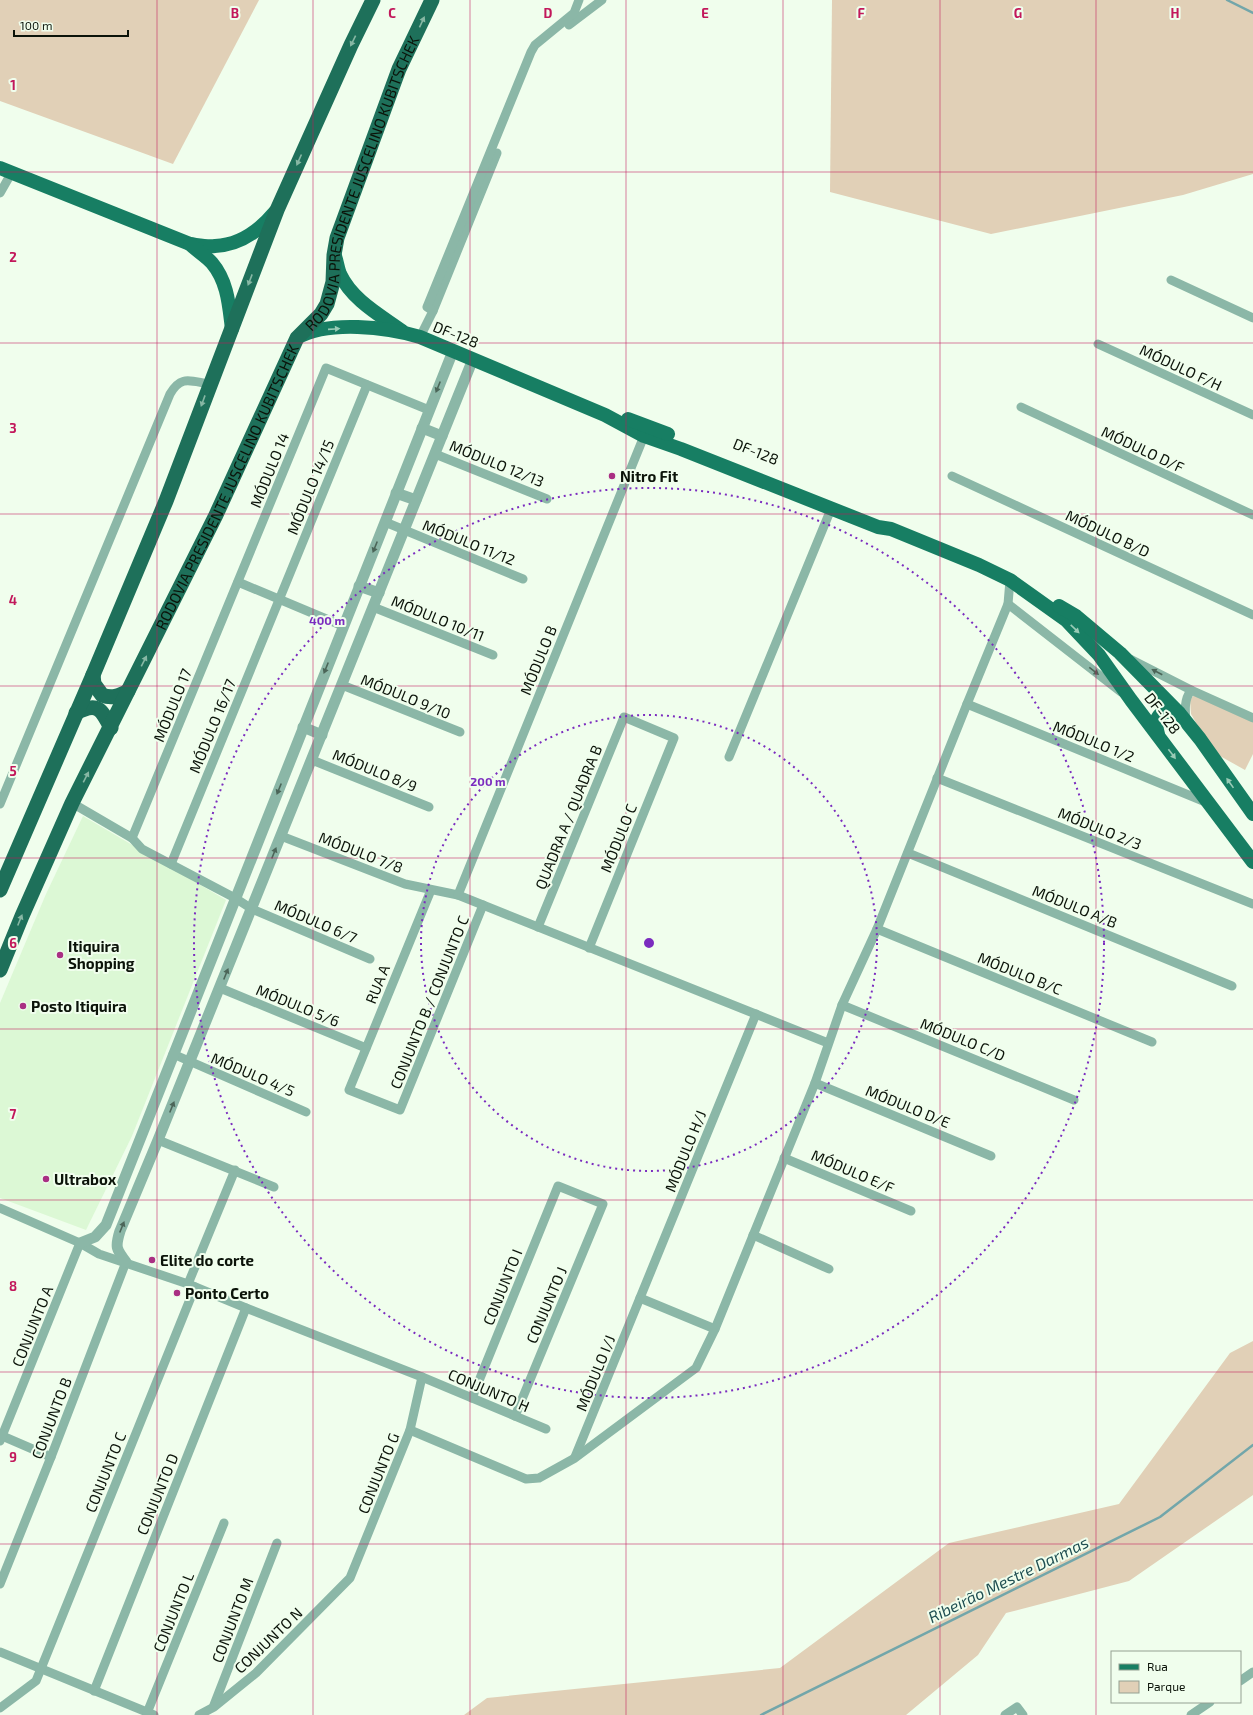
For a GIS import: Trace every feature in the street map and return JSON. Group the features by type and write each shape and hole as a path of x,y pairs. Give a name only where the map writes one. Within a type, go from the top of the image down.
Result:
{"highway":[{"path":"0,890 166,501 209,384 232,329 277,210 350,45 373,0"},
{"name":"RODOVIA PRESIDENTE JUSCELINO KUBITSCHEK","path":"0,970 72,803 111,728 216,516 297,338 321,314 327,304 333,282 334,254 337,238 399,69 432,0"},
{"path":"93,675 94,684 102,695 113,697 119,696 128,691"},
{"path":"76,713 86,708 93,707 100,710 111,728"}],"main road":[{"path":"6,170 190,244 215,246 234,243 252,234 265,224 277,210"},
{"path":"190,244 212,263 221,276 227,290 232,329"},
{"name":"DF-128","path":"334,254 341,275 353,293 371,309 404,332"},
{"name":"DF-128","path":"297,338 305,333 320,330 356,327 404,332 420,337 606,415 644,436 686,446 775,477 880,521 891,529"},
{"name":"DF-128","path":"606,415 620,416 661,432 686,446 785,490 878,527 891,529 979,565 1010,580 1034,596 1048,609 1066,620 1099,655 1253,862"},
{"path":"630,420 644,436 661,432"},
{"path":"775,477 785,490"},
{"name":"DF-128","path":"1034,596 1052,602 1076,616 1123,655 1200,739 1248,802 1253,814"},
{"path":"1158,734 1156,726 1159,715 1166,712 1182,718"}],"street":[{"path":"433,311 427,307 531,52 535,45 574,13 579,0"},
{"path":"420,337 433,311 537,52 544,44 602,0"},
{"path":"0,193 6,170"},
{"path":"1171,280 1253,318"},
{"name":"MÓDULO F/H","path":"1098,344 1253,416"},
{"path":"80,1243 95,1237 106,1225 453,351"},
{"path":"126,1262 117,1251 116,1243 473,359"},
{"name":"MÓDULO 14","path":"238,582 326,368 367,385"},
{"path":"0,804 170,394 174,386 181,381 188,380 209,384"},
{"path":"367,385 429,410"},
{"name":"MÓDULO 14/15","path":"280,600 367,385"},
{"name":"MÓDULO D/F","path":"1021,407 1253,515"},
{"path":"422,428 442,436"},
{"name":"MÓDULO B","path":"458,895 644,436"},
{"name":"MÓDULO 12/13","path":"435,454 547,499"},
{"name":"MÓDULO B/D","path":"952,476 1253,615"},
{"path":"396,493 416,500"},
{"path":"729,757 831,509"},
{"name":"MÓDULO 11/12","path":"385,522 523,579"},
{"path":"410,1430 526,1479 539,1478 575,1458 696,1368 715,1329 815,1083 842,1005 877,929 1008,604 1010,580"},
{"path":"238,582 343,626"},
{"name":"MÓDULO 17","path":"132,838 238,582"},
{"path":"359,586 379,593"},
{"name":"MÓDULO 16/17","path":"171,864 280,600"},
{"path":"1008,604 1131,700"},
{"name":"MÓDULO 10/11","path":"373,607 493,655"},
{"path":"1123,655 1191,690 1253,718"},
{"name":"MÓDULO 9/10","path":"342,685 460,732"},
{"path":"1182,718 1186,699 1191,690"},
{"name":"MÓDULO 1/2","path":"967,704 1210,804"},
{"name":"MÓDULO C","path":"589,948 674,738 624,717"},
{"name":"QUADRA A / QUADRA B","path":"538,927 624,717"},
{"path":"303,728 322,735"},
{"name":"MÓDULO 8/9","path":"312,760 429,807"},
{"name":"MÓDULO 2/3","path":"937,778 1253,904"},
{"name":"MÓDULO 6/7","path":"72,803 132,838 142,849 235,898 252,909 370,959"},
{"name":"MÓDULO 7/8","path":"281,836 405,884 458,895 828,1043"},
{"name":"MÓDULO A/B","path":"908,853 1232,986"},
{"name":"RUA A","path":"349,1090 431,890"},
{"name":"CONJUNTO B / CONJUNTO C","path":"349,1090 400,1110 483,905"},
{"name":"MÓDULO B/C","path":"877,929 1152,1042"},
{"name":"MÓDULO 5/6","path":"220,988 366,1048"},
{"name":"MÓDULO C/D","path":"842,1005 1074,1100"},
{"name":"MÓDULO H/J","path":"640,1298 756,1014"},
{"name":"MÓDULO 4/5","path":"173,1054 306,1112"},
{"name":"MÓDULO D/E","path":"815,1083 991,1156"},
{"path":"158,1140 274,1186"},
{"name":"MÓDULO E/F","path":"784,1158 911,1210"},
{"path":"192,1285 235,1170"},
{"name":"CONJUNTO I","path":"472,1398 558,1186 603,1204"},
{"name":"CONJUNTO J","path":"515,1416 603,1204"},
{"name":"CONJUNTO H","path":"0,1208 80,1243 98,1254 192,1285 246,1308 422,1377 546,1429"},
{"path":"753,1235 829,1269"},
{"name":"CONJUNTO A","path":"1,1438 80,1243"},
{"name":"CONJUNTO B","path":"0,1584 126,1262"},
{"name":"CONJUNTO C","path":"0,1708 36,1681 192,1285"},
{"path":"640,1298 715,1329"},
{"name":"MÓDULO I/J","path":"575,1458 640,1298"},
{"name":"CONJUNTO D","path":"94,1691 246,1308"},
{"name":"CONJUNTO G","path":"350,1578 410,1430 422,1377"},
{"path":"1,1438 51,1456"},
{"name":"CONJUNTO L","path":"150,1714 224,1523"},
{"name":"CONJUNTO M","path":"214,1707 277,1543"},
{"name":"CONJUNTO N","path":"198,1715 214,1707 256,1673 350,1578"},
{"path":"0,1652 150,1714"},
{"path":"1241,1680 1253,1672"},
{"path":"1191,1715 1206,1705"},
{"path":"1005,1715 1017,1707 1023,1715"}],"shaded area":[{"path":"83,816 226,900 132,1136 86,1230 0,1198 0,1003 46,894"}],"green space":[{"path":"0,0 259,0 173,164 0,101"},
{"path":"832,0 1253,0 1253,174 1183,195 991,234 830,192"},
{"path":"1194,695 1253,722 1253,754 1245,770 1220,756 1202,733 1191,714 1190,700"},
{"path":"1253,1341 1253,1495 1129,1581 1006,1613 978,1655 906,1715 464,1715 487,1698 780,1668 949,1543 1119,1504 1230,1353"}],"waterway":[{"path":"1227,0 1253,13"},
{"name":"Ribeirão Mestre Darmas","path":"761,1715 1160,1517 1253,1445"}],"place":[{"name":"Nitro Fit","path":"612,476"},
{"name":"Itiquira Shopping","path":"60,955"},
{"name":"Posto Itiquira","path":"23,1006"},
{"name":"Ultrabox","path":"46,1179"},
{"name":"Elite do corte","path":"152,1260"},
{"name":"Ponto Certo","path":"177,1293"}]}
